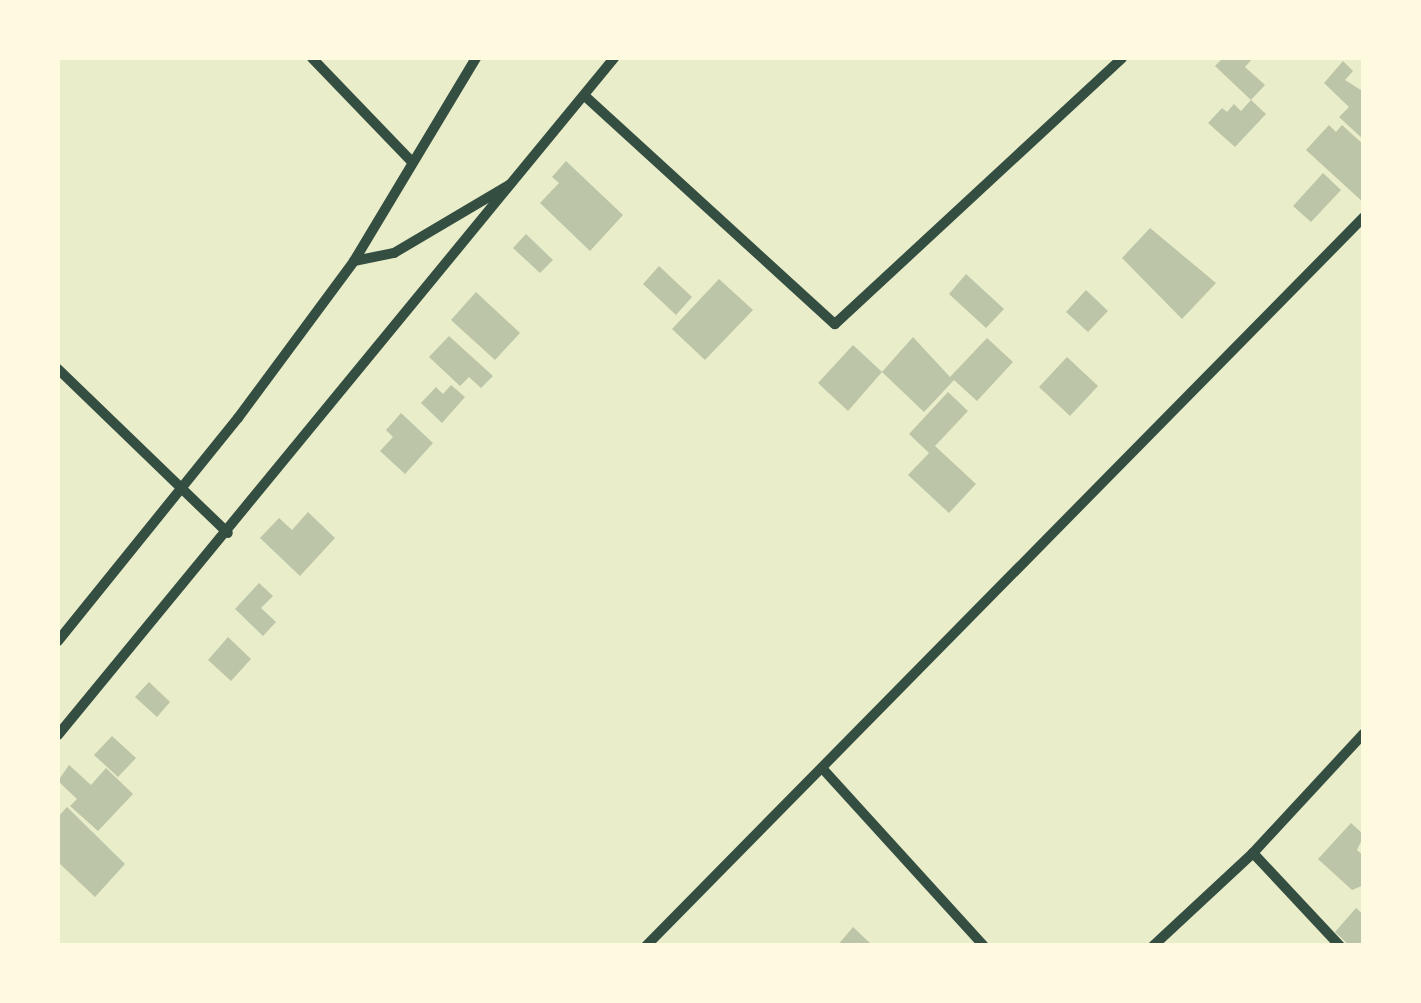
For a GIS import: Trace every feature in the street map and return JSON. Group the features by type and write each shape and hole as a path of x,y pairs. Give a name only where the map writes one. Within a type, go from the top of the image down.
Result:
{"street":[{"path":"312,58 412,162"},
{"path":"58,640 354,261 476,58"},
{"path":"58,736 614,58"},
{"path":"586,96 835,324 1122,58"},
{"path":"354,261 394,253 514,181"},
{"path":"646,946 1364,217"},
{"path":"58,369 178,490 228,533"},
{"path":"1153,946 1252,853 1364,733"},
{"path":"822,768 984,946"},
{"path":"1252,853 1340,946"}],"building":[{"path":"1223,58 1253,58 1245,67 1265,85 1251,100 1215,66"},
{"path":"1343,61 1353,71 1345,80 1364,92 1364,140 1339,117 1349,107 1324,83"},
{"path":"1251,100 1266,114 1235,147 1208,123 1222,108 1227,112 1234,104 1241,111"},
{"path":"1329,125 1336,132 1342,125 1364,145 1364,203 1306,150"},
{"path":"566,161 623,215 590,251 540,203 559,183 552,177"},
{"path":"1323,173 1341,190 1311,222 1293,206"},
{"path":"1150,228 1216,283 1182,319 1122,258"},
{"path":"526,234 553,260 540,273 513,248"},
{"path":"659,266 692,297 676,315 643,284"},
{"path":"966,274 1004,309 986,328 949,294"},
{"path":"719,279 753,310 705,360 672,329"},
{"path":"1086,290 1108,311 1088,332 1066,312"},
{"path":"476,292 520,333 495,360 451,320"},
{"path":"449,336 493,376 481,388 469,377 460,386 429,357"},
{"path":"913,337 950,377 987,338 1013,362 977,401 954,380 924,412 882,372"},
{"path":"853,345 882,372 848,411 818,383"},
{"path":"1067,357 1098,386 1070,416 1039,387"},
{"path":"451,385 465,397 442,423 421,403 436,387 443,394"},
{"path":"948,392 968,411 935,446 976,484 949,513 908,475 929,453 909,434"},
{"path":"401,413 433,443 405,474 380,451 393,437 386,430"},
{"path":"308,512 335,538 300,576 260,538 279,518 292,530"},
{"path":"259,583 273,596 261,608 276,622 263,636 235,609"},
{"path":"228,637 251,659 231,681 208,660"},
{"path":"149,682 170,702 157,717 135,697"},
{"path":"112,736 136,758 118,777 94,755"},
{"path":"69,765 91,785 106,768 133,794 98,831 70,806 77,799 58,781"},
{"path":"67,807 125,864 95,897 58,862 58,817"},
{"path":"1351,823 1364,835 1357,850 1364,856 1364,885 1352,890 1318,859"},
{"path":"1356,908 1364,915 1364,946 1350,946 1335,932"},
{"path":"853,927 873,946 837,946"}]}
